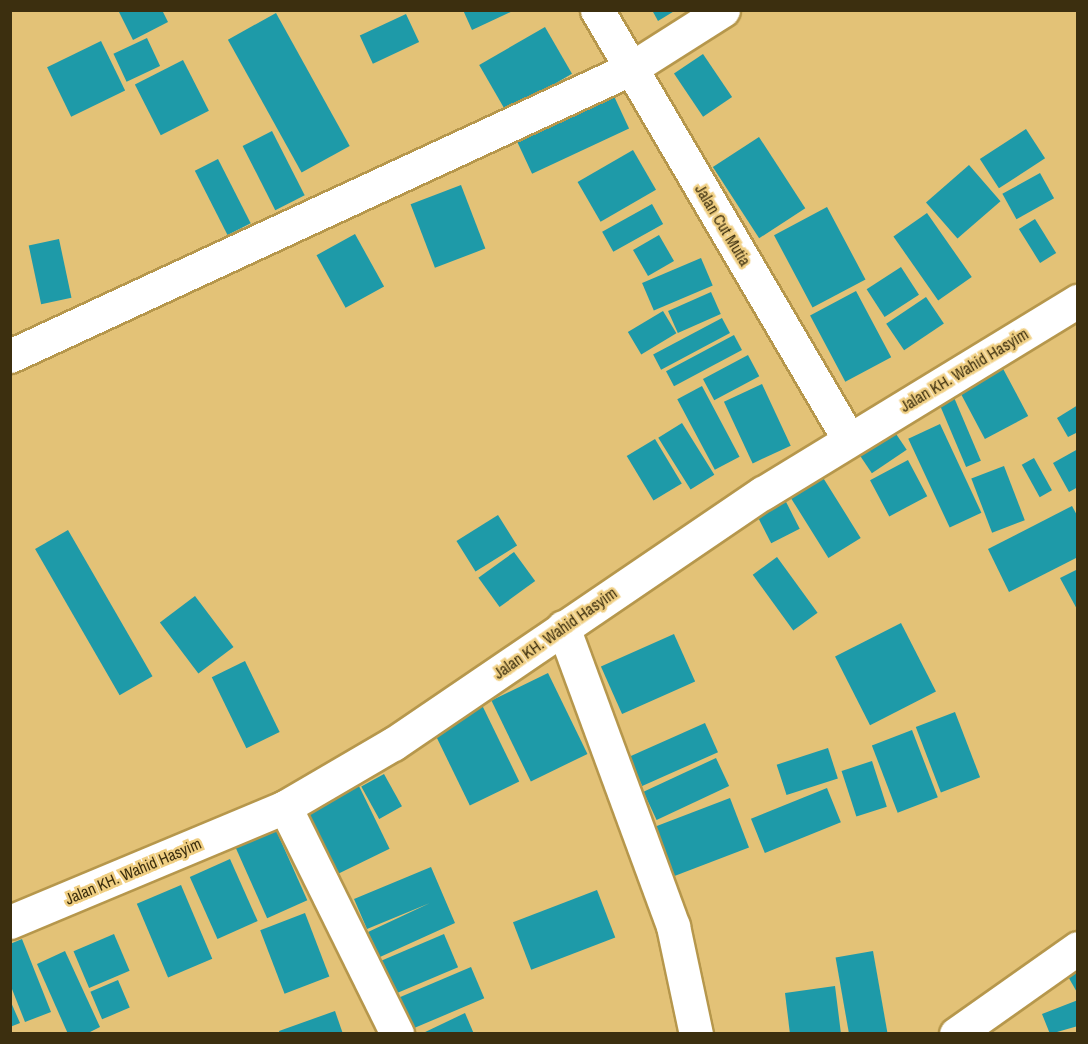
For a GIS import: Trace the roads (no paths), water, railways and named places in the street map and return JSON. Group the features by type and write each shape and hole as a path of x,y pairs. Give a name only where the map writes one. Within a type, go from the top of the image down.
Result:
{"street":[{"name":"Jalan Cut Mutia","path":"597,10 849,440"},
{"path":"10,356 630,69 723,10"},
{"name":"Jalan KH. Wahid Hasyim","path":"10,922 285,807 393,744 563,627 849,440 1077,301"},
{"path":"563,627 673,926 696,1034"},
{"path":"285,807 397,1034"},
{"path":"956,1034 1077,948"}]}
